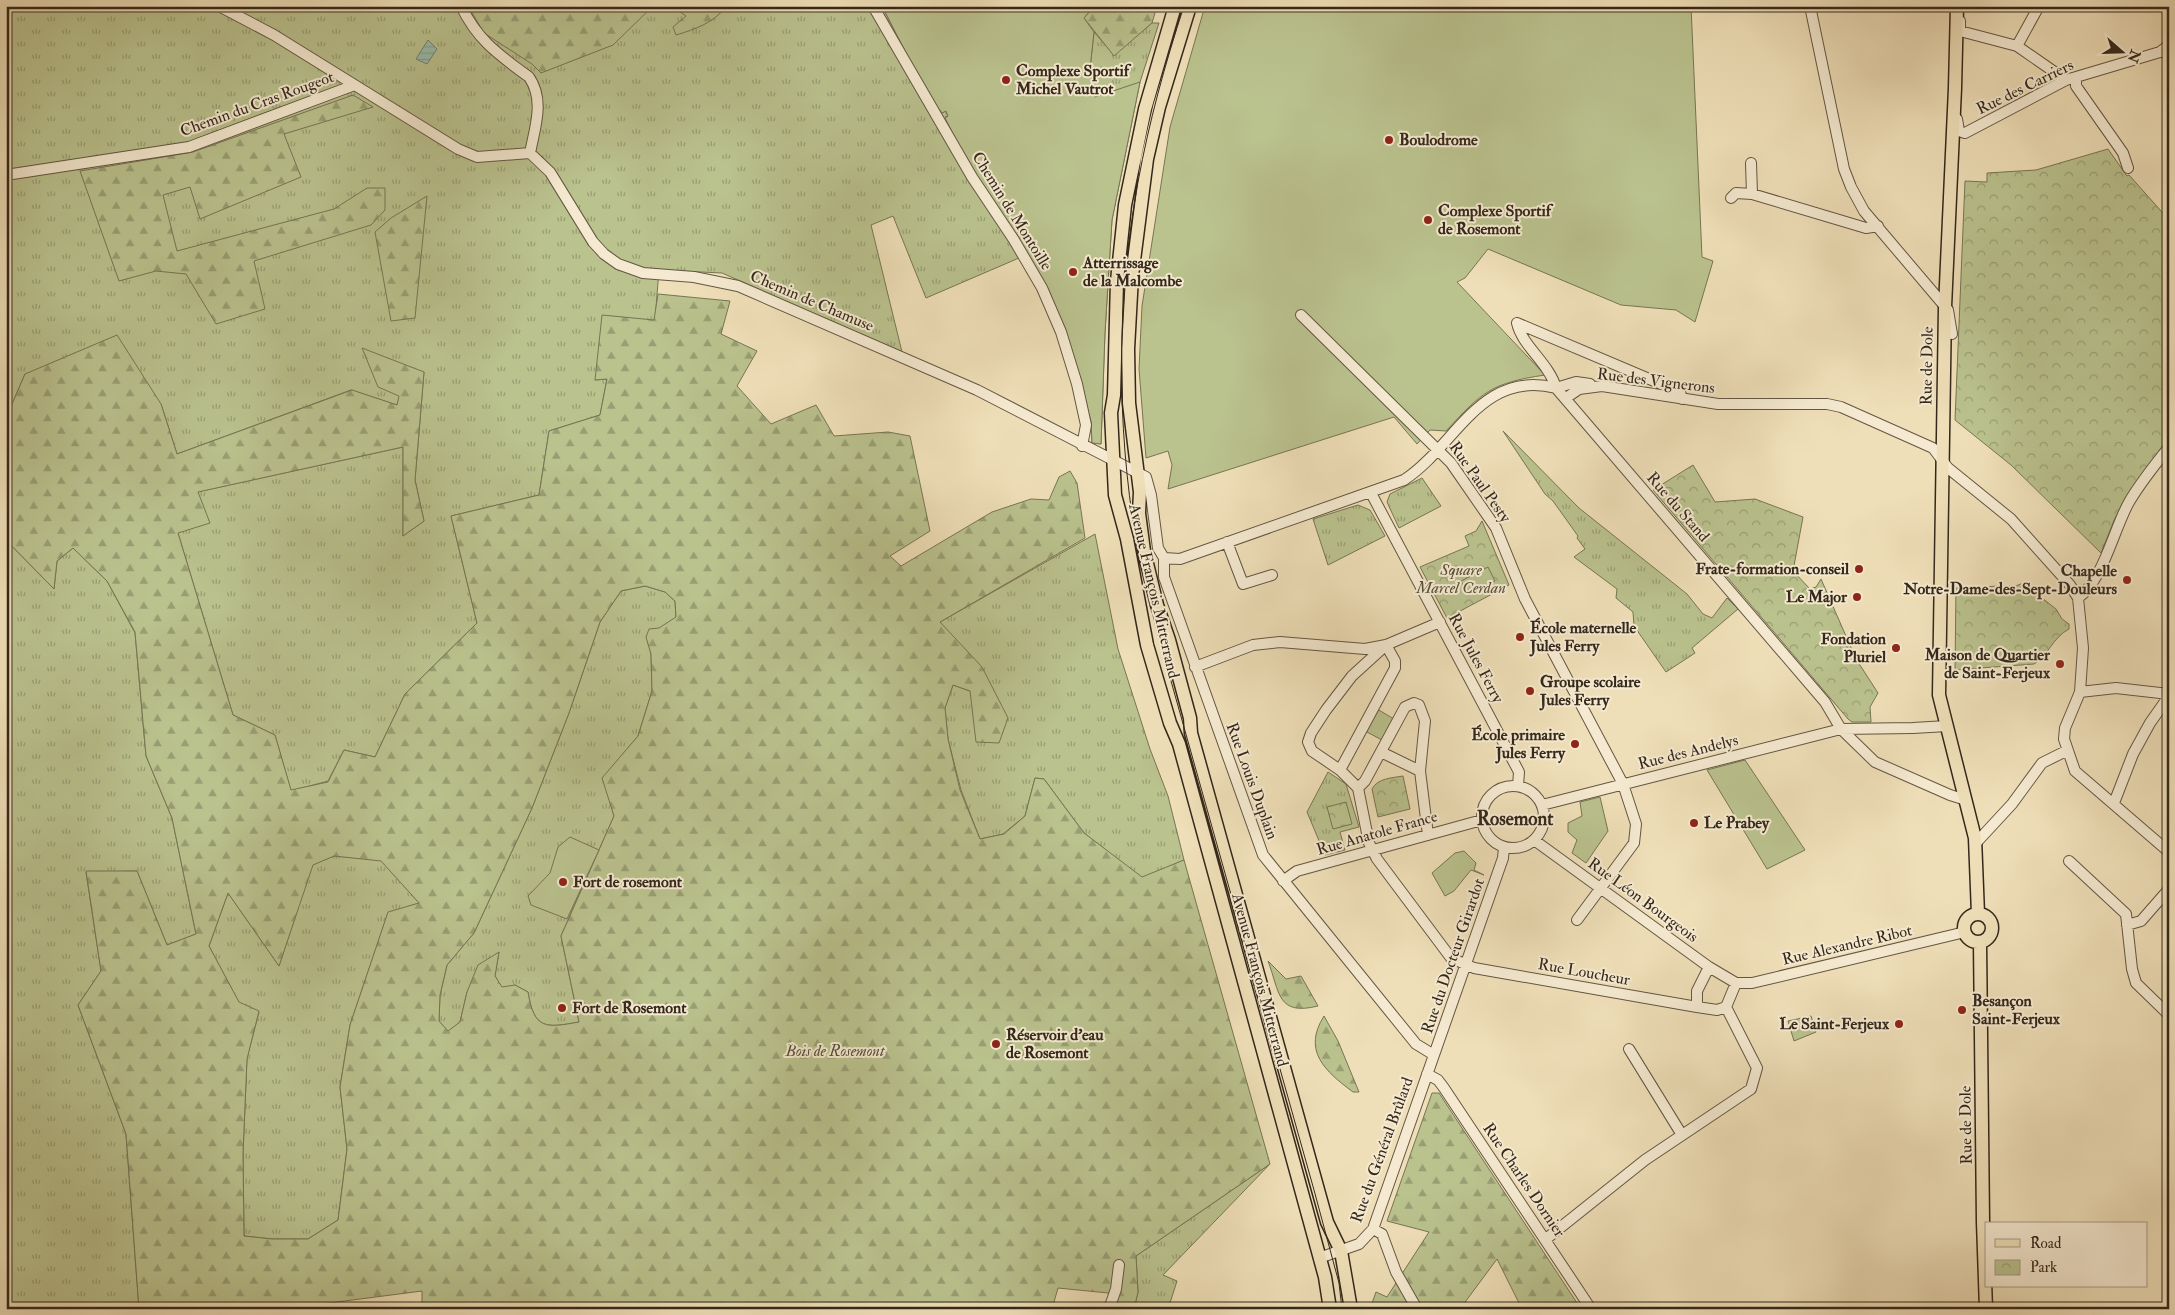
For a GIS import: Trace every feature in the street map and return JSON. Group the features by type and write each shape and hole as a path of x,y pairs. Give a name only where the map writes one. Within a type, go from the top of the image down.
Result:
{"main road":[{"name":"Avenue François Mitterrand","path":"1175,6 1145,109 1125,205 1117,281 1114,395 1111,413 1115,495 1127,539 1147,645 1168,717 1179,744 1319,1258"},
{"name":"Avenue François Mitterrand","path":"1190,6 1159,107 1140,206 1132,276 1128,349 1129,403 1140,492 1139,512 1156,605 1171,649 1190,718 1191,733 1325,1212 1341,1251"},
{"name":"Rue de Dole","path":"1945,463 1952,334 1954,226 1961,132 1964,33 1961,8"},
{"name":"Rue de Dole","path":"1961,8 1945,307 1945,463 1939,695 1941,712 1947,726 1976,844 1978,914"},
{"path":"1978,914 1988,919 1992,926 1990,934 1980,942 1971,940 1965,932 1967,920 1978,914"},
{"name":"Rue de Dole","path":"1980,942 1985,1280"},
{"path":"1341,1251 1351,1309"},
{"path":"1319,1258 1330,1309"},
{"name":"Rue de Dole","path":"1985,1288 1986,1309"}],"street":[{"path":"219,6 274,35 352,86"},
{"path":"461,6 473,30 483,41 533,82 536,90 538,112 530,152"},
{"name":"Chemin de Montoille","path":"873,6 972,177 1014,240 1042,288 1060,332 1076,384 1086,425 1082,446"},
{"path":"1810,6 1844,169 1856,199 1945,307 1950,315 1952,334"},
{"path":"2017,46 2040,6"},
{"path":"1964,33 2017,46 2071,80 2123,153 2128,168"},
{"name":"Rue des Carriers","path":"1961,132 1967,132 2090,72 2165,52 2169,45"},
{"name":"Chemin du Cras Rougeot","path":"6,175 189,147 352,86 458,149 477,157 530,152"},
{"path":"1956,88 1958,91 1957,127 1961,132"},
{"name":"Chemin de Chamuse","path":"530,152 550,172 593,242 604,254 618,264 642,273 694,277 738,286 950,377 1082,446 1136,470"},
{"path":"1751,163 1752,194"},
{"path":"1731,198 1736,193 1752,194 1866,228 1878,226"},
{"name":"Rue Paul Pesty","path":"1301,315 1439,448 1496,528 1525,600 1623,784 1636,824 1634,843 1577,920"},
{"path":"1566,398 1556,388 1550,371 1520,332 1517,323 1680,392 1682,399"},
{"path":"1164,558 1180,559 1404,480 1419,470 1469,414 1487,400 1511,388 1528,385 1556,388 1576,382 1602,386"},
{"name":"Rue des Vignerons","path":"1566,398 1579,388 1602,386 1727,405 1827,404 1841,407 1933,448 1945,463 2011,519 2070,585 2078,598"},
{"name":"Rue du Stand","path":"1566,398 1825,702 1841,729 1864,753 1875,762 1950,795 1966,800"},
{"path":"2169,447 2129,501 2096,576 2087,591 2078,598 2083,648 2080,692 2064,733 2066,751 2075,771 2169,852"},
{"name":"Rue Louis Duplain","path":"1136,470 1146,477 1149,484 1158,548 1164,558 1164,577 1263,855 1416,1044 1434,1055"},
{"name":"Rue Jules Ferry","path":"1371,493 1519,772 1518,786"},
{"path":"1227,542 1243,584 1272,575"},
{"path":"1195,667 1253,645 1280,642 1365,648 1386,645 1440,622"},
{"path":"1340,770 1395,668 1396,661 1386,645"},
{"path":"1386,645 1352,676 1311,733 1308,742 1312,751 1340,770 1358,788 1372,850 1451,958 1465,965"},
{"path":"2080,692 2116,688 2169,695 2150,723 2133,754 2114,803"},
{"path":"1358,788 1365,781 1405,707 1414,703 1419,705 1425,721 1420,771 1428,835"},
{"name":"Rue des Andelys","path":"1542,805 1841,729 1947,726"},
{"path":"1976,844 2012,804 2042,763 2066,751"},
{"path":"1381,752 1420,771"},
{"path":"1505,786 1518,786 1533,792 1542,805 1544,824 1534,840 1520,848 1504,847 1488,836 1482,820 1484,804 1490,796 1505,786"},
{"name":"Rue Anatole France","path":"1283,880 1297,871 1482,820"},
{"name":"Rue Léon Bourgeois","path":"1534,840 1709,967 1736,983"},
{"name":"Rue du Docteur Girardot","path":"1427,1074 1503,858 1504,847"},
{"path":"2068,861 2126,914 2132,969 2136,983 2169,1015"},
{"path":"2127,925 2141,921 2169,889"},
{"name":"Rue Alexandre Ribot","path":"1736,983 1752,983 1965,932"},
{"name":"Rue Loucheur","path":"1465,965 1697,1008 1717,1010 1726,1006"},
{"path":"1697,1008 1697,991 1709,967"},
{"path":"1546,1239 1645,1160 1747,1094 1751,1089 1757,1073 1726,1006 1736,983"},
{"path":"1629,1048 1682,1136"},
{"name":"Rue du Général Brûlard","path":"1319,1258 1359,1244 1373,1229 1427,1074"},
{"name":"Rue Charles Dornier","path":"1427,1074 1438,1080 1444,1088 1591,1309"},
{"path":"1373,1229 1382,1234 1396,1272 1417,1309"},
{"path":"1109,1309 1116,1289 1119,1265"}],"green space":[{"path":"6,6 882,6 926,92 943,113 945,111 948,116 945,117 1095,98 1090,69 1094,32 1114,55 1152,23 1159,23 1140,82 1112,220 1101,444 1092,443 1084,395 1077,371 1058,323 1026,255 926,298 893,216 871,225 902,352 722,273 659,270 655,320 595,380 607,379 600,415 549,431 539,495 451,516 477,623 405,694 375,757 344,750 328,781 291,791 275,735 233,715 178,533 197,492 403,447 403,536 424,521 415,480 424,372 400,397 397,405 351,390 177,454 161,404 25,374 6,418"},
{"path":"468,6 653,6 613,45 541,73 532,64 484,33"},
{"path":"671,6 727,6 704,25 676,35 673,27 686,16"},
{"path":"882,6 1094,6 1084,18 1094,32 1090,69 1095,97 1140,82 1112,220 1101,444 1092,443 1091,421 1063,330 968,164 945,118 948,116 946,111 942,113 926,92"},
{"path":"1094,6 1157,6 1152,23 1114,56 1084,18"},
{"name":"Complexe Sportif de Rosemont","path":"1205,6 1691,6 1702,257 1713,261 1695,322 1676,310 1621,305 1488,249 1465,278 1457,282 1545,375 1512,382 1489,391 1469,407 1446,431 1430,430 1417,444 1394,417 1168,489 1172,465 1168,451 1146,458 1139,369 1142,306 1170,127"},
{"path":"353,95 373,107 284,134 301,177 200,219 190,187 163,195 177,251 334,209 367,188 385,188 385,210 371,225 254,261 265,309 216,324 186,274 156,271 119,281 80,171 193,152"},
{"path":"2108,149 2127,176 2129,175 2169,220 2169,442 2140,479 2115,518 2101,553 2011,465 1955,420 1965,181 1987,182 1987,173 2036,170"},
{"path":"427,196 415,318 391,321 375,232 391,218"},
{"name":"Bois de Rosemont","path":"658,294 730,301 721,334 757,351 737,386 771,424 816,405 834,436 888,432 910,436 930,531 890,556 901,566 992,512 1031,499 1049,500 1059,477 1070,471 1077,483 1085,538 940,622 982,667 1008,718 999,743 976,742 970,691 953,685 945,708 948,739 960,790 980,839 1004,834 1025,816 1035,778 1044,779 1084,833 1142,877 1184,860 1270,1164 1136,1256 1138,1292 1134,1309 1113,1309 1118,1294 1058,1288 1052,1309 521,1309 517,1306 516,1309 422,1309 422,1291 283,1309 139,1309 126,1134 78,1005 101,971 86,871 137,871 167,945 196,934 172,818 146,756 135,632 107,581 73,548 57,561 54,589 6,540 6,418 25,374 117,335 161,404 177,454 352,390 397,405 399,396 378,387 362,348 424,372 415,480 424,521 403,536 403,447 198,492 210,523 178,533 233,715 275,735 291,790 328,782 344,750 375,757 405,694 477,623 451,516 539,495 549,431 600,415 607,379 595,380 602,315 654,320","holes":["645,586 665,592 675,601 676,617 659,628 649,629 646,637 651,654 652,691 638,736 602,778 614,816 561,936 579,1022 550,1025 543,1024 538,1020 534,1014 528,992 515,985 502,987 495,976 499,952 478,965 467,992 460,1022 448,1031 439,1021 440,995 447,965 474,933 532,808 569,713 600,622 621,591","334,856 381,861 419,903 388,912 350,1025 340,1087 347,1149 338,1220 308,1239 272,1239 244,1236 243,1153 247,1059 259,1011 239,1002 209,946 228,893 279,966 313,865"]},
{"path":"1503,431 1579,508 1687,594 1703,614 1712,618 1727,598 1738,609 1692,648 1695,653 1666,672 1634,626 1633,612 1616,598 1617,589 1574,557 1585,549 1577,538 1578,536 1553,501 1545,494"},
{"path":"1693,465 1715,502 1755,499 1803,517 1793,571 1810,589 1816,587 1821,579 1856,659 1878,693 1870,707 1871,722 1852,722 1848,719 1653,490"},
{"path":"1422,478 1441,506 1399,528 1387,502 1390,494"},
{"path":"1358,505 1370,510 1385,536 1328,565 1313,519"},
{"name":"Square Marcel Cerdan","path":"1482,521 1509,585 1447,618 1420,567 1469,546 1465,536 1476,531"},
{"path":"1095,534 1118,649 1150,749 1168,796 1184,860 1142,878 1084,833 1044,779 1035,778 1025,816 1003,834 980,839 961,790 948,739 945,708 953,685 970,691 998,743 940,622"},
{"path":"6,540 54,589 57,561 73,548 107,581 135,633 146,756 172,818 196,934 167,945 137,871 86,872 101,971 78,1005 126,1134 139,1309 6,1309"},
{"path":"1488,567 1495,581 1468,595 1461,581"},
{"path":"2023,583 2056,609 2062,619 2069,624 2069,629 2058,637 2034,664 1955,670 1956,588 2016,586"},
{"path":"645,586 665,592 675,601 676,618 647,637 651,654 652,691 638,736 603,778 614,816 561,936 579,1022 550,1025 543,1024 538,1020 534,1014 528,992 515,985 502,988 495,976 499,952 467,992 460,1022 448,1032 439,1021 440,995 447,965 474,933 532,808 569,713 600,622 621,591"},
{"path":"1377,709 1394,719 1382,740 1365,731"},
{"path":"1745,760 1805,850 1767,869 1707,770"},
{"path":"1328,772 1346,784 1359,827 1340,832 1345,850 1325,855 1307,812"},
{"path":"1403,776 1410,809 1378,817 1372,789 1382,781"},
{"path":"1600,797 1608,831 1586,863 1572,853 1577,840 1568,832 1568,823 1582,816 1580,802"},
{"path":"1346,802 1352,824 1333,829 1327,807"},
{"name":"Fort de rosemont","path":"570,837 599,850 567,919 531,905 528,896 550,873 558,847"},
{"path":"1464,851 1476,863 1474,870 1484,875 1471,870 1454,891 1445,896 1432,873 1455,853"},
{"path":"334,856 381,860 419,903 388,913 350,1025 340,1087 347,1149 338,1220 308,1239 272,1239 244,1236 243,1153 247,1058 259,1012 239,1003 209,946 228,893 279,966 312,865"},
{"path":"1268,961 1286,979 1301,976 1318,1006 1295,1008 1287,1005 1278,992"},
{"path":"1324,1016 1338,1041 1359,1092 1353,1092 1343,1084 1326,1068 1320,1059 1316,1050 1315,1040"},
{"path":"1811,1016 1816,1032 1794,1041 1788,1021"},
{"path":"1432,1093 1439,1093 1581,1309 1522,1309 1497,1259 1460,1309 1370,1309 1376,1292 1387,1297 1429,1232 1387,1221"},
{"path":"1270,1164 1163,1275 1177,1281 1168,1309 1134,1309 1138,1292 1136,1256"}],"shaded area":[{"path":"428,40 437,49 427,64 416,59"}],"tram line":[{"path":"1184,6 1164,71 1147,137 1131,226 1126,270 1123,315 1122,406 1129,496 1138,550 1155,624 1314,1190 1339,1283 1342,1309"}],"place":[{"name":"Complexe Sportif Michel Vautrot","path":"1006,80"},
{"name":"Boulodrome","path":"1389,140"},
{"name":"Complexe Sportif de Rosemont","path":"1428,220"},
{"name":"Atterrissage de la Malcombe","path":"1073,272"},
{"name":"Frate-formation-conseil","path":"1859,569"},
{"name":"Chapelle Notre-Dame-des-Sept-Douleurs","path":"2127,580"},
{"name":"Le Major","path":"1857,597"},
{"name":"École maternelle Jules Ferry","path":"1520,637"},
{"name":"Fondation Pluriel","path":"1896,648"},
{"name":"Maison de Quartier de Saint-Ferjeux","path":"2060,664"},
{"name":"Groupe scolaire Jules Ferry","path":"1530,691"},
{"name":"École primaire Jules Ferry","path":"1575,744"},
{"name":"Le Prabey","path":"1694,823"},
{"name":"Fort de rosemont","path":"563,882"},
{"name":"Fort de Rosemont","path":"562,1008"},
{"name":"Besançon Saint-Ferjeux","path":"1962,1010"},
{"name":"Le Saint-Ferjeux","path":"1899,1024"},
{"name":"Réservoir d'eau de Rosemont","path":"996,1044"}],"district":[{"name":"Rosemont","path":"1515,819"}]}
